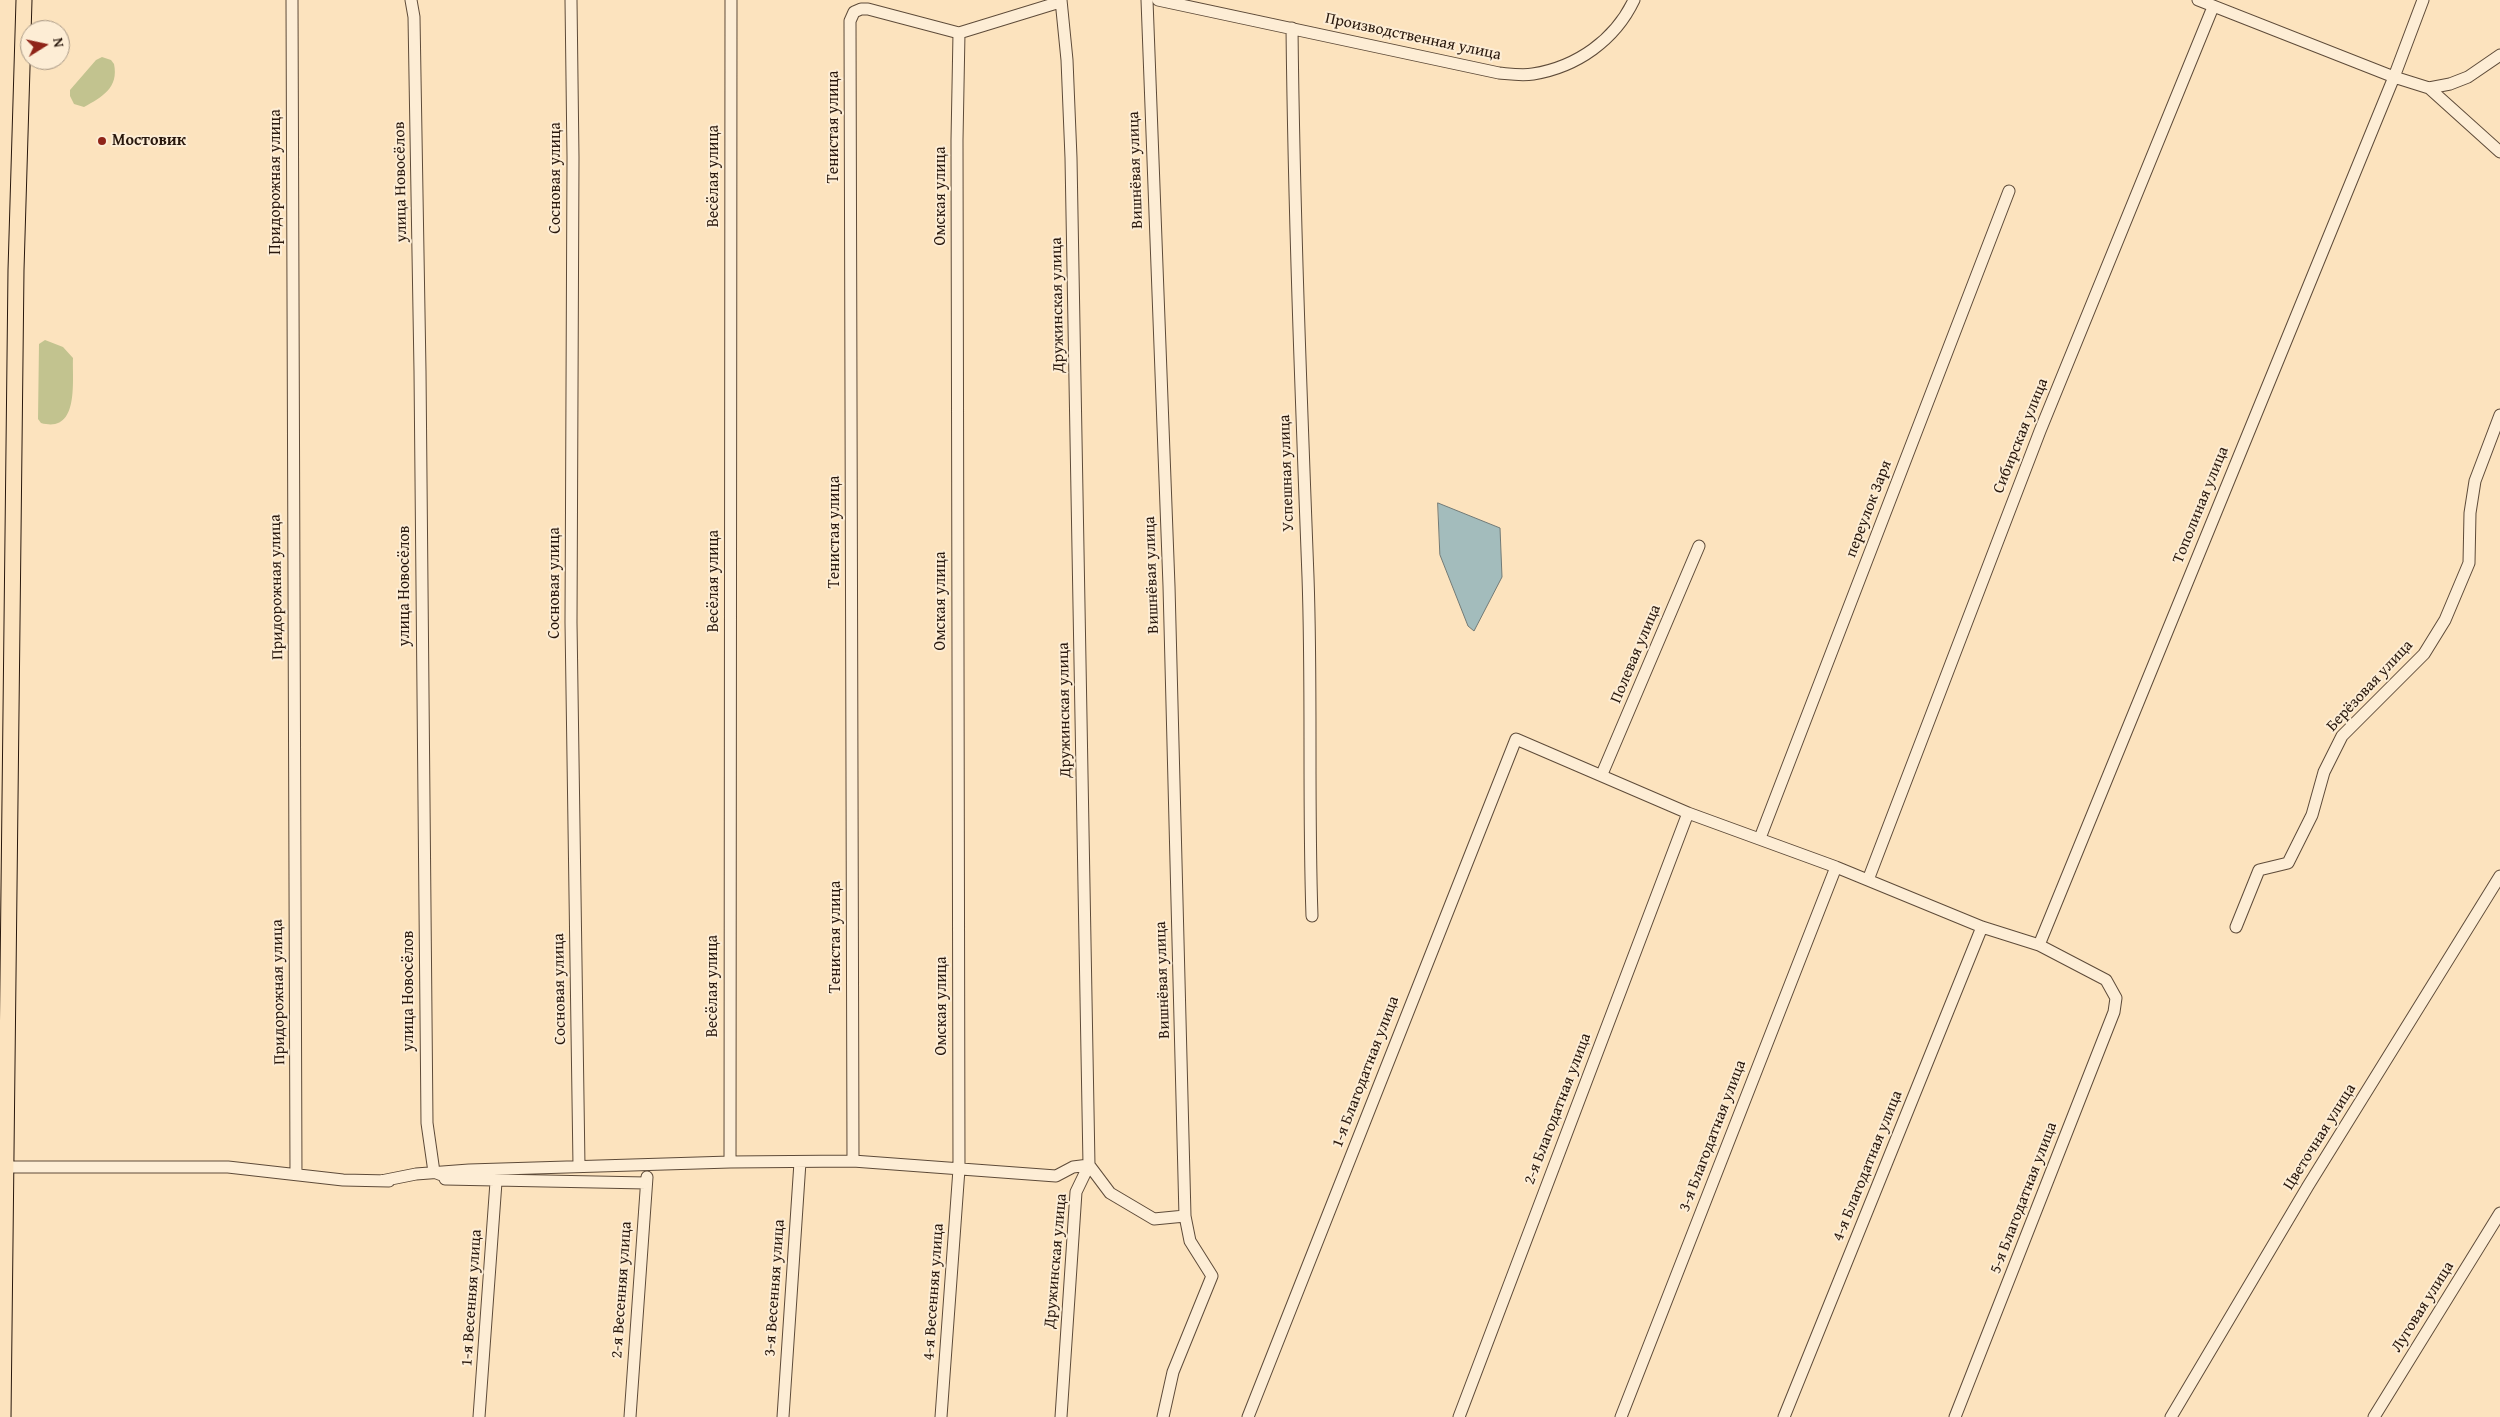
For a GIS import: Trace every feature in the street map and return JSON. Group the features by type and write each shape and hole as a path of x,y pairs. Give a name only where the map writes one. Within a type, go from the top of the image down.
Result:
{"main road":[{"path":"3,1417 16,270 24,0"}],"street":[{"name":"Придорожная улица","path":"292,0 296,1174"},
{"name":"улица Новосёлов","path":"411,0 414,17 420,341 426,1123 434,1172"},
{"name":"Сосновая улица","path":"571,0 573,157 571,622 579,1166"},
{"name":"Весёлая улица","path":"730,0 730,1162"},
{"name":"Вишнёвая улица","path":"1147,0 1169,596 1185,1216 1190,1241 1212,1276 1173,1372 1163,1417"},
{"name":"Производственная улица","path":"1158,0 1498,73 1531,75 1561,68 1594,50 1615,31 1634,0"},
{"path":"2198,0 2394,77 2429,88 2500,152"},
{"name":"Тополиная улица","path":"2039,945 2394,77 2423,0"},
{"path":"959,33 1060,1"},
{"name":"Дружинская улица","path":"1060,1 1067,60 1071,158 1089,1165 1076,1192 1061,1417"},
{"name":"Сибирская улица","path":"1868,880 2032,450 2213,7"},
{"name":"Тенистая улица","path":"853,1162 850,21 854,12 861,9 959,33"},
{"name":"Успешная улица","path":"1292,28 1298,345 1308,575 1308,824 1312,916"},
{"name":"Омская улица","path":"959,33 957,140 959,1169"},
{"path":"2429,88 2450,84 2468,77 2500,55"},
{"name":"переулок Заря","path":"1760,838 2009,191"},
{"name":"Берёзовая улица","path":"2236,927 2259,870 2288,863 2312,815 2324,772 2342,736 2424,654 2445,620 2468,563 2470,513 2475,480 2500,415"},
{"name":"Полевая улица","path":"1602,774 1699,546"},
{"name":"1-я Благодатная улица","path":"1248,1417 1516,738 1602,774"},
{"path":"1602,774 1688,813 1836,867 1982,927 2039,945"},
{"name":"2-я Благодатная улица","path":"1459,1417 1688,813"},
{"name":"3-я Благодатная улица","path":"1621,1417 1836,867"},
{"name":"Цветочная улица","path":"2171,1417 2308,1186 2500,876"},
{"name":"4-я Благодатная улица","path":"1784,1417 1982,927"},
{"name":"5-я Благодатная улица","path":"1955,1417 2114,1012 2116,998 2114,990 2106,980 2039,945"},
{"path":"381,1182 434,1172 730,1162 853,1162 1056,1176 1073,1167 1089,1165 1110,1193 1154,1219 1185,1216"},
{"name":"3-я Весенняя улица","path":"783,1417 800,1162"},
{"name":"2-я Весенняя улица","path":"630,1417 647,1166"},
{"path":"6,1167 228,1167 343,1180 381,1182 452,1179 496,1182 646,1183"},
{"name":"4-я Весенняя улица","path":"941,1417 959,1169"},
{"path":"434,1172 452,1179"},
{"name":"1-я Весенняя улица","path":"480,1417 496,1182"},
{"name":"Луговая улица","path":"2374,1417 2500,1213"}],"green space":[{"path":"102,57 111,60 114,64 115,72 111,86 103,95 84,107 74,104 70,96 70,90 96,60"},
{"path":"45,340 63,347 73,358 71,403 68,413 62,421 54,424 41,423 38,419 39,344"}],"water":[{"path":"1438,503 1500,528 1502,577 1474,631 1468,626 1440,555"}],"place":[{"name":"Мостовик","path":"102,141"}]}
